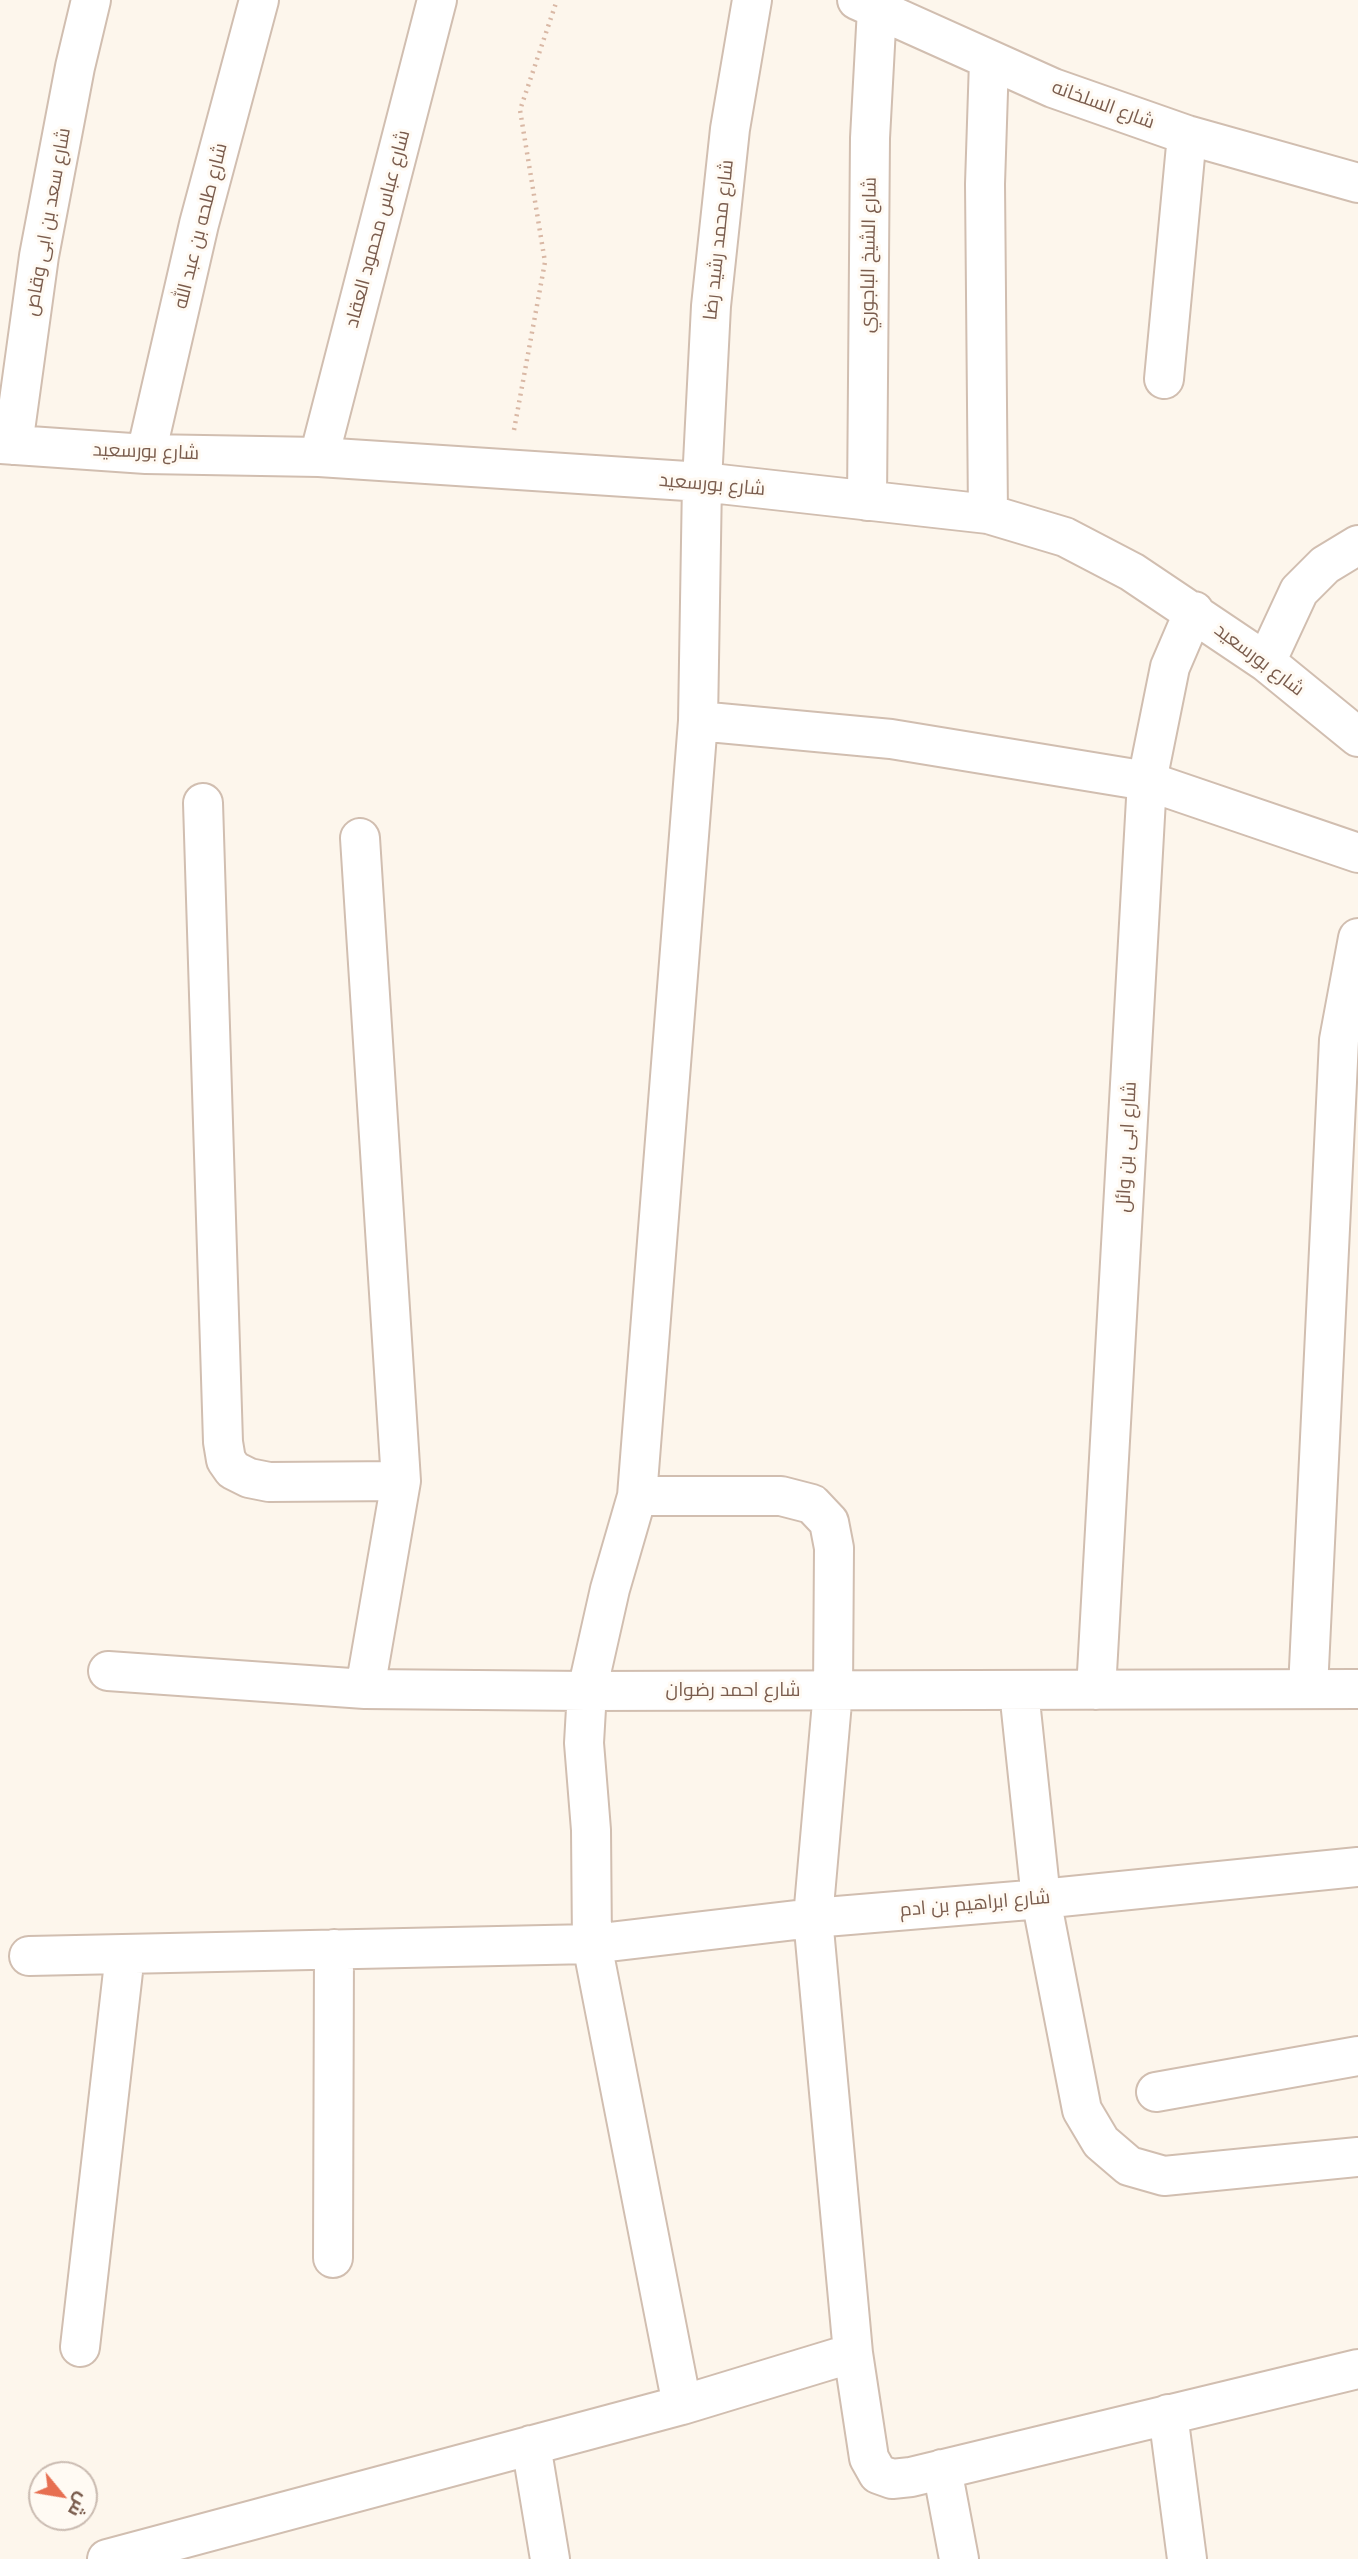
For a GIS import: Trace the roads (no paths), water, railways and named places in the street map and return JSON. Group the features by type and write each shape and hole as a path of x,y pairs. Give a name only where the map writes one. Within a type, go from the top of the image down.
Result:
{"street":[{"name":"شارع سعد بن ابى وقاص","path":"7,444 39,256 75,67 91,0"},
{"name":"شارع طلحه بن عبد الله","path":"146,454 200,225 259,0"},
{"name":"شارع عباس محمود العقاد","path":"318,457 437,0"},
{"name":"شارع محمد رشيد رضا","path":"682,2405 592,1944 591,1830 584,1743 587,1691 610,1589 637,1496 698,721 702,482 711,306 730,129 752,0"},
{"name":"شارع السلخانه","path":"867,4 924,15 989,61 1054,88 1187,135 1358,183"},
{"name":"شارع الشيخ الباجوري","path":"867,4 870,151 867,502"},
{"path":"988,514 985,184 989,61"},
{"path":"1164,379 1187,135"},
{"name":"شارع بورسعيد","path":"7,444 146,454 318,457 702,482 988,514 1065,537 1132,572 1194,611 1266,662 1358,737"},
{"path":"1266,662 1298,591 1325,565 1358,545"},
{"name":"شارع ابى بن وائل","path":"1096,1690 1147,781 1170,667 1194,611"},
{"path":"698,721 891,739 1147,781 1358,853"},
{"path":"203,803 226,1460 233,1470 249,1478 269,1482 401,1481"},
{"path":"360,838 401,1481 365,1689"},
{"path":"1308,1689 1339,1040 1358,938"},
{"path":"637,1496 781,1496 812,1504 829,1522 834,1548 833,1690 813,1918 853,2353 869,2458 878,2474 892,2479 942,2469 1358,2369"},
{"name":"شارع احمد رضوان","path":"108,1671 365,1689 1358,1689"},
{"path":"1019,1690 1041,1899 1082,2110 1101,2141 1129,2165 1164,2176 1358,2157"},
{"name":"شارع ابراهيم بن ادم","path":"29,1956 592,1944 813,1918 1041,1899 1358,1867"},
{"path":"333,2258 334,1949"},
{"path":"80,2347 125,1954"},
{"path":"1156,2092 1358,2056"},
{"path":"107,2559 682,2405 853,2353"},
{"path":"1168,2414 1187,2559"},
{"path":"531,2445 550,2559"},
{"path":"942,2469 958,2559"}]}
